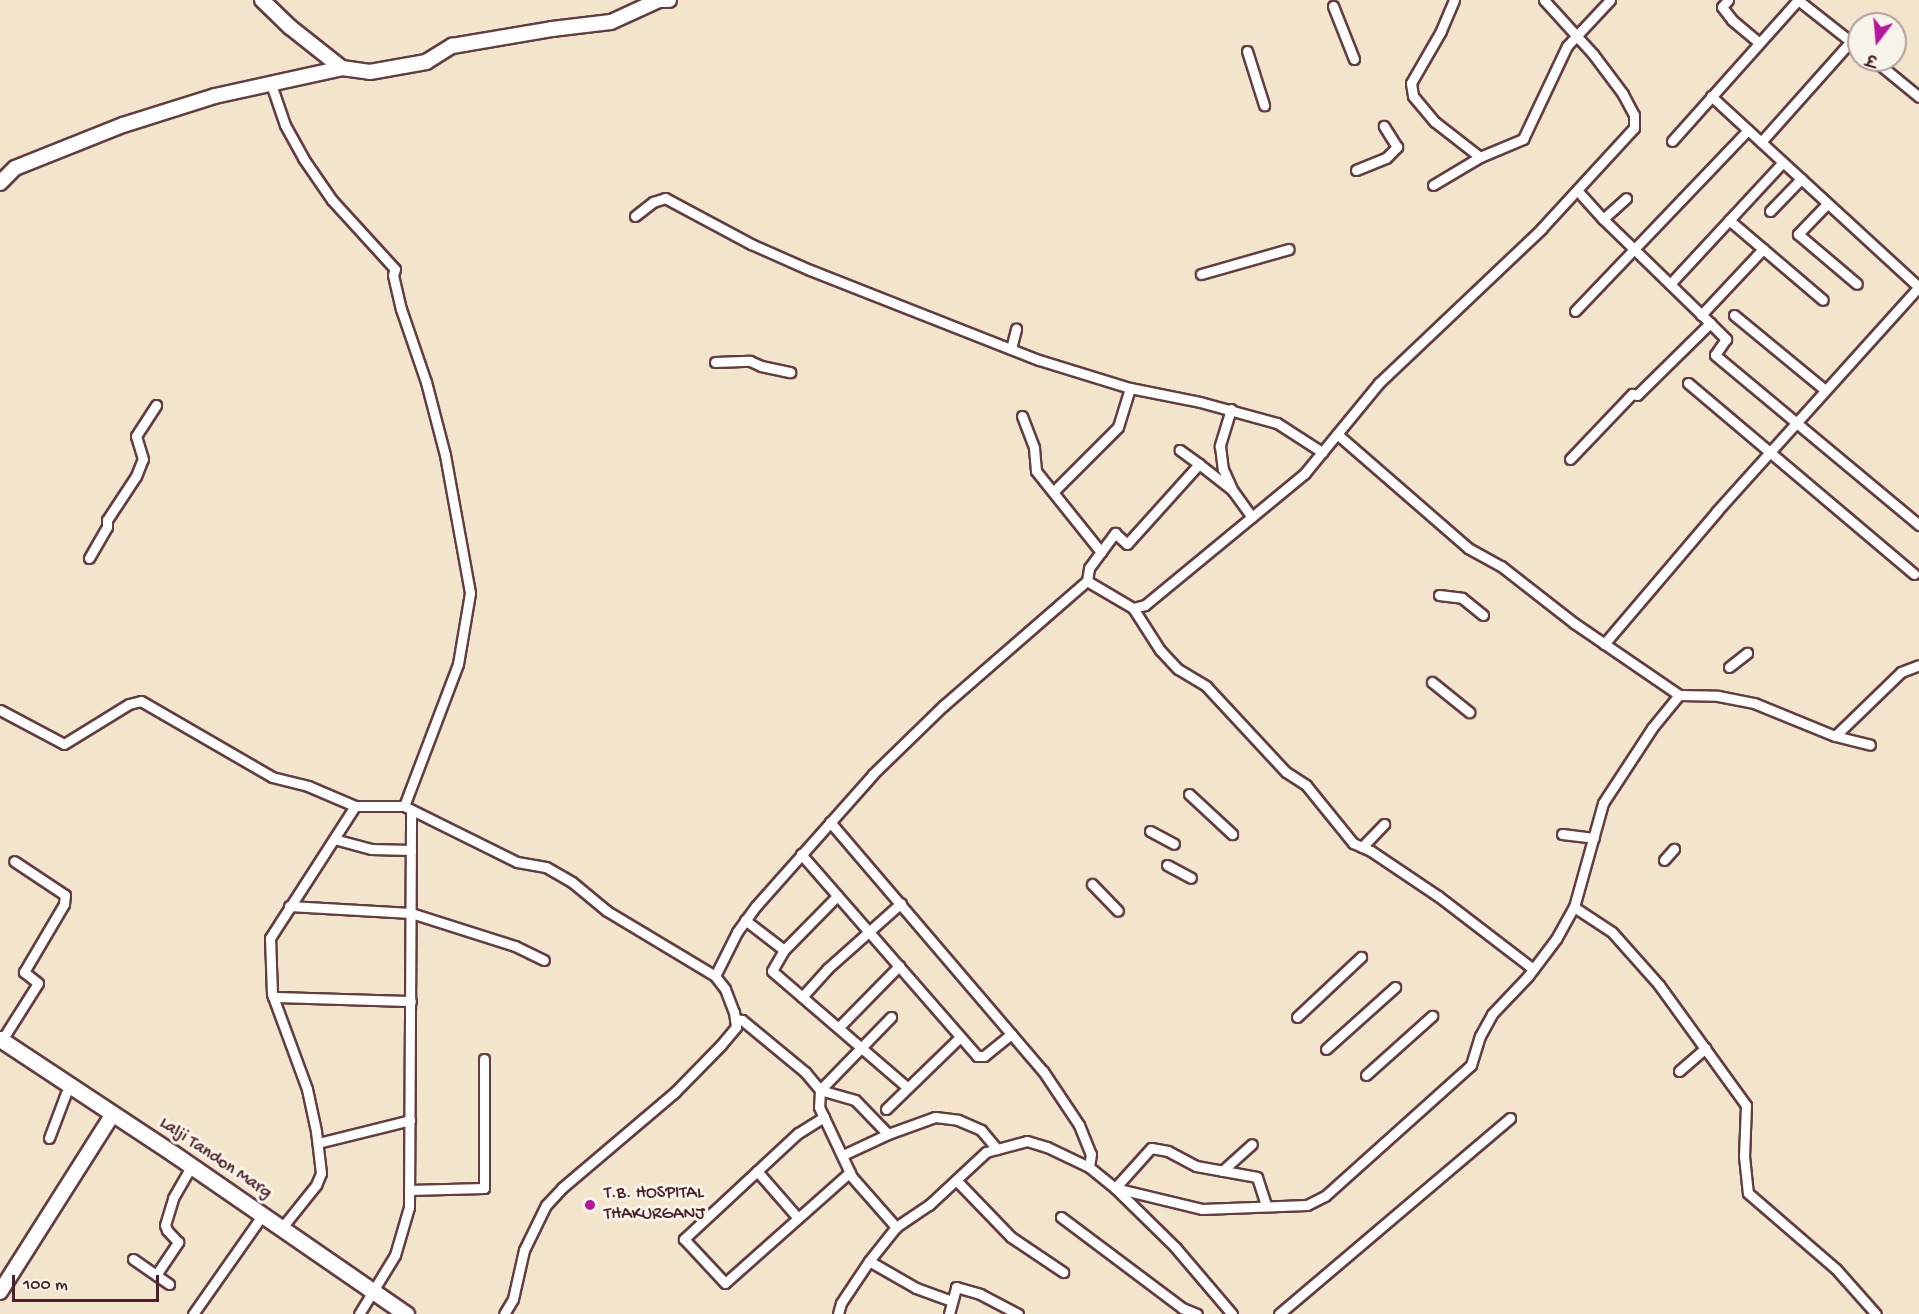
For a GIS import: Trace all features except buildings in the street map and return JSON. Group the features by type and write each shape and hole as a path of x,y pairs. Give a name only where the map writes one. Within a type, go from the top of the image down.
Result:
{"main road":[{"name":"Lalji Tandon Marg","path":"1,1043 66,1093 111,1116 188,1172 259,1220 280,1231"},
{"name":"Lalji Tandon Marg","path":"1,1043 372,1294 406,1314"},
{"name":"Lalji Tandon Marg","path":"372,1294 396,1314"}],"street":[{"path":"0,183 15,168 123,125 215,96 342,68 370,72 421,63 452,46 552,29 611,22 659,0 669,0"},
{"path":"1454,0 1441,31 1411,83 1413,96 1435,122 1480,157"},
{"path":"1133,608 1145,605 1305,473 1379,383 1541,229 1634,128 1634,115 1617,86 1577,36 1544,0"},
{"path":"1433,185 1480,157 1523,139 1567,46 1610,0"},
{"path":"1728,0 1722,7 1732,20 1759,43"},
{"path":"1672,141 1798,0 1847,38"},
{"path":"270,3 342,68"},
{"path":"1333,6 1354,59"},
{"path":"1761,142 1847,45"},
{"path":"1247,51 1264,105"},
{"path":"1889,72 1919,97"},
{"path":"271,84 285,125 303,158 332,200 395,269 393,275 401,309 426,382 445,455 470,593 458,664 408,808 411,850 409,1207 395,1255 359,1314"},
{"path":"1604,644 1769,452 1919,287 1711,96"},
{"path":"1356,170 1386,158 1396,147 1384,126"},
{"path":"1575,311 1748,130"},
{"path":"1670,284 1783,162"},
{"path":"1770,211 1800,179"},
{"path":"1577,190 1603,219 1726,339 1715,355 1919,525"},
{"path":"635,216 653,201 665,198 751,244 810,270 1011,349 1130,388 1231,409 1277,423 1322,452"},
{"path":"1603,219 1626,198"},
{"path":"1827,204 1798,234 1857,284"},
{"path":"1729,220 1823,300"},
{"path":"1201,274 1289,249"},
{"path":"1701,315 1763,249"},
{"path":"1734,315 1825,390"},
{"path":"1570,459 1632,394 1637,395 1710,323"},
{"path":"1011,349 1016,329"},
{"path":"715,362 750,361 761,366 790,372"},
{"path":"1688,383 1914,574"},
{"path":"1053,492 1118,427 1130,388"},
{"path":"89,558 107,526 107,520 143,459 136,436 156,405"},
{"path":"1231,409 1220,446 1223,469 1233,491 1252,517"},
{"path":"1022,416 1034,448 1036,471 1101,552"},
{"path":"1336,434 1468,548 1501,566 1604,644 1678,695 1718,696 1754,703 1835,736 1870,745"},
{"path":"1180,450 1233,491"},
{"path":"715,976 745,920 873,774 943,706 1087,581 1089,568 1115,533 1127,544 1199,464"},
{"path":"1087,581 1133,608 1160,650 1178,669 1206,686 1286,772 1306,785 1353,843 1437,896 1533,969"},
{"path":"1439,595 1462,598 1483,615"},
{"path":"1141,620 1145,605"},
{"path":"1729,667 1747,653"},
{"path":"1835,736 1901,672 1919,665"},
{"path":"1432,682 1469,712"},
{"path":"1115,1188 1202,1209 1307,1205 1325,1196 1471,1065 1480,1036 1492,1014 1533,969 1556,939 1574,907 1604,803 1652,728 1678,695"},
{"path":"0,710 64,744 129,704 141,701 272,777 318,790 355,806 408,808 517,862 546,867 572,882 607,911 715,976 725,989 736,1027 675,1092 562,1188 546,1205 524,1250 513,1299 504,1314"},
{"path":"1189,794 1232,834"},
{"path":"280,1231 316,1185 321,1173 318,1143 307,1089 273,997 270,938 355,806"},
{"path":"830,822 1044,1071 1079,1125 1091,1154 1089,1167"},
{"path":"1362,847 1384,825"},
{"path":"1150,831 1174,844"},
{"path":"1562,834 1594,838"},
{"path":"334,839 371,849 411,850"},
{"path":"1664,860 1674,849"},
{"path":"801,854 981,1057 1011,1034"},
{"path":"1,1043 38,983 24,972 64,904 65,895 14,861"},
{"path":"1167,865 1191,878"},
{"path":"1092,884 1118,911"},
{"path":"837,896 784,951 772,971 907,1087"},
{"path":"802,997 827,969 901,903"},
{"path":"290,906 411,913 515,946 544,960"},
{"path":"1574,907 1612,932 1659,985 1746,1105 1743,1156 1748,1193 1836,1269 1876,1314"},
{"path":"745,920 784,951"},
{"path":"1297,1017 1361,957"},
{"path":"839,1027 898,966"},
{"path":"1326,1048 1395,987"},
{"path":"273,997 411,1001"},
{"path":"1366,1075 1432,1016"},
{"path":"891,1017 820,1090 819,1107 850,1172 896,1227"},
{"path":"735,1019 742,1020 806,1072 820,1090 855,1100 888,1134"},
{"path":"886,1109 960,1036"},
{"path":"1679,1071 1705,1048"},
{"path":"409,1190 484,1188 484,1059"},
{"path":"49,1138 66,1093"},
{"path":"0,1292 111,1116"},
{"path":"824,1117 798,1133 684,1239 725,1282 850,1172"},
{"path":"843,1155 888,1134 935,1117 958,1120 981,1130 997,1149"},
{"path":"1279,1314 1510,1118"},
{"path":"318,1143 410,1120"},
{"path":"838,1314 842,1303 869,1261 896,1227 928,1204 986,1152 1027,1141 1047,1147 1089,1167 1115,1188 1175,1247 1232,1314"},
{"path":"1222,1171 1252,1144"},
{"path":"1115,1188 1151,1148 1168,1151 1196,1166 1257,1177 1266,1205"},
{"path":"757,1171 798,1218"},
{"path":"156,1275 178,1242 166,1230 165,1225 173,1198 188,1172"},
{"path":"956,1180 1011,1237 1063,1272"},
{"path":"1061,1217 1182,1308 1197,1314"},
{"path":"193,1314 259,1220"},
{"path":"133,1259 169,1284"},
{"path":"869,1261 916,1288 952,1301"},
{"path":"949,1314 956,1287 980,1294 1018,1314"}],"place":[{"name":"T.B. HOSPITAL THAKURGANJ","path":"590,1205"}]}
